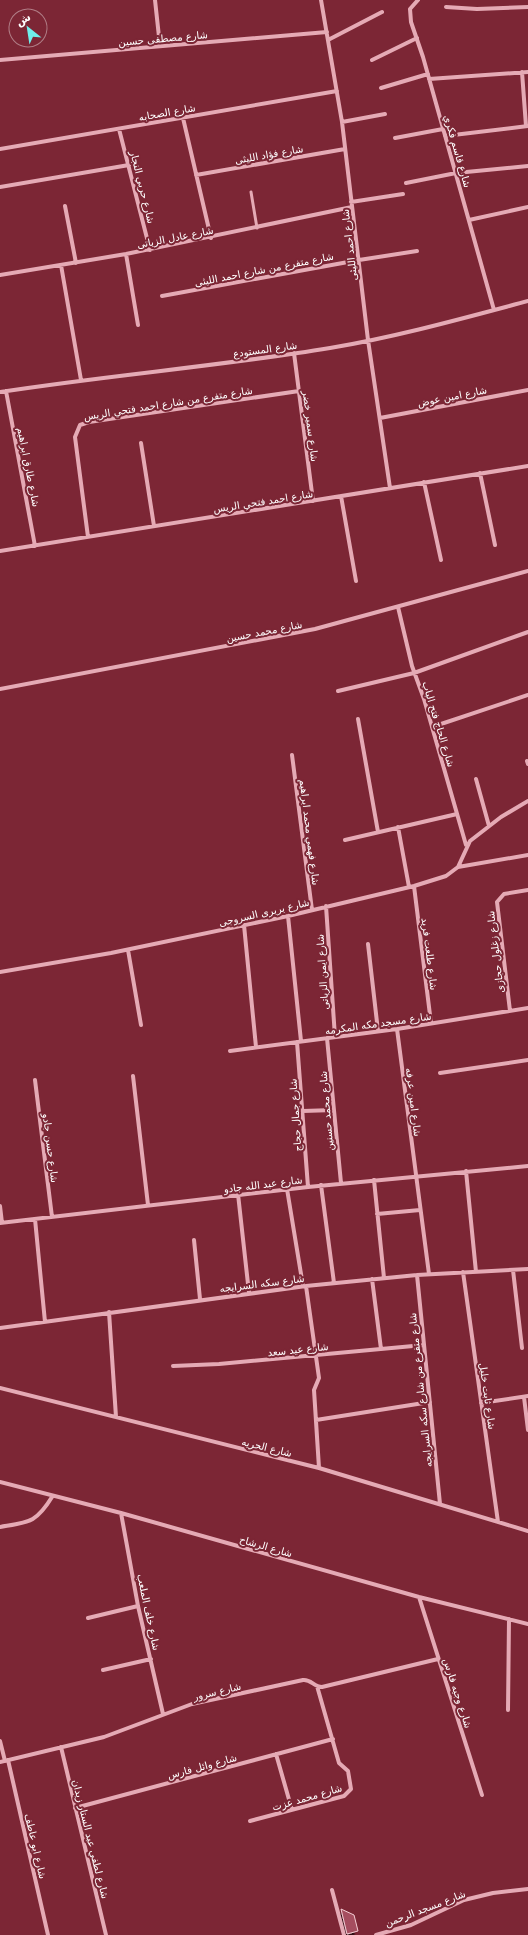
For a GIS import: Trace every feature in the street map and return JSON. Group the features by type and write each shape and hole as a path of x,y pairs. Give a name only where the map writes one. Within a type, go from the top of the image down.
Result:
{"street":[{"path":"155,0 160,46"},
{"name":"شارع احمد الليثى","path":"321,0 342,122 368,340 390,488"},
{"name":"شارع قاسم فكري","path":"418,0 410,9 410,16 428,74 494,310"},
{"path":"446,7 477,9 528,7"},
{"path":"328,40 382,12"},
{"name":"شارع مصطفى حسين","path":"0,60 327,32"},
{"path":"372,60 417,38"},
{"path":"445,136 527,126 522,72"},
{"path":"429,79 528,72"},
{"path":"381,88 428,74"},
{"name":"شارع الصحابه","path":"0,149 337,91"},
{"path":"342,122 385,114"},
{"path":"183,118 211,238"},
{"name":"شارع حربي النجار","path":"119,129 150,250"},
{"path":"395,138 443,129"},
{"name":"شارع فؤاد الليثى","path":"196,175 345,149"},
{"path":"0,187 129,165"},
{"path":"406,183 456,173 528,166"},
{"name":"شارع عادل الزياتى","path":"0,275 76,263 211,238 403,194"},
{"path":"65,206 76,263"},
{"path":"469,220 528,208"},
{"name":"شارع متفرع من شارع احمد الليثى","path":"162,296 358,260 417,251"},
{"path":"126,254 138,325"},
{"path":"61,265 82,380"},
{"name":"شارع المستودع","path":"0,392 294,353 368,340 528,301"},
{"name":"شارع سمير خضر","path":"294,353 313,501"},
{"name":"شارع امين عوض","path":"380,418 528,390"},
{"name":"شارع طارق ابراهيم","path":"6,391 35,546"},
{"name":"شارع متفرع من شارع احمد فتحي الريس","path":"88,537 75,438 77,429 80,425 89,422 299,391"},
{"path":"141,443 154,526"},
{"name":"شارع احمد فتحي الريس","path":"0,552 528,466"},
{"path":"480,473 495,545"},
{"path":"424,482 441,560"},
{"path":"340,496 356,582"},
{"name":"شارع محمد حسين","path":"0,690 285,635 398,607 528,571"},
{"name":"شارع الحاج فتح الباب","path":"398,607 414,673 432,727 466,846"},
{"path":"338,691 414,673 528,632"},
{"path":"432,727 528,695"},
{"path":"358,719 378,832"},
{"name":"شارع فهمي محمد ابراهيم","path":"292,755 312,910"},
{"path":"476,778 489,826"},
{"path":"458,867 466,846 489,826 528,801"},
{"path":"345,840 457,814"},
{"name":"شارع طلعت فريد","path":"398,828 411,886 431,1023"},
{"name":"شارع بربرى السروجى","path":"0,972 128,950 288,916 446,876 458,867 528,855"},
{"name":"شارع زغلول حجازى","path":"510,1011 497,902 504,894 528,890"},
{"name":"شارع ايمن الزياتى","path":"326,906 335,1037"},
{"name":"شارع جمال حجاج","path":"288,916 299,1042 308,1187"},
{"path":"244,925 256,1047"},
{"path":"368,944 378,1031"},
{"path":"128,950 141,1025"},
{"name":"شارع مسجد مكه المكرمه","path":"230,1051 397,1029 528,1008"},
{"name":"شارع امين عرفه","path":"397,1029 416,1176"},
{"name":"شارع محمد حسنين","path":"327,1038 340,1183"},
{"path":"440,1073 528,1060"},
{"path":"133,1076 148,1205"},
{"name":"شارع حسن جادو","path":"35,1080 52,1217"},
{"path":"303,1111 334,1110"},
{"name":"شارع عبد الله جادو","path":"1,1223 321,1185 528,1166"},
{"path":"466,1172 476,1272"},
{"path":"416,1176 429,1274"},
{"path":"374,1180 384,1278"},
{"path":"321,1185 334,1283"},
{"path":"287,1189 317,1355 319,1378 314,1390 319,1468"},
{"path":"238,1194 249,1293"},
{"path":"0,1206 1,1223"},
{"path":"377,1214 420,1210"},
{"path":"35,1219 45,1322"},
{"path":"194,1240 200,1299"},
{"name":"شارع سكه السرايجه","path":"0,1328 200,1299 305,1286 429,1274 528,1269"},
{"path":"513,1270 522,1348"},
{"name":"شارع ثابت خليل","path":"463,1272 498,1522"},
{"name":"شارع متفرع من شارع سكه السرايجه","path":"417,1275 440,1504"},
{"path":"372,1279 381,1349"},
{"path":"109,1312 116,1417"},
{"name":"شارع عيد سعد","path":"173,1366 219,1364 424,1345"},
{"name":"شارع الحريه","path":"0,1388 319,1468 528,1531"},
{"path":"481,1403 526,1396 528,1430"},
{"path":"316,1420 430,1402"},
{"name":"شارع الرشاح","path":"0,1482 52,1497 121,1513 419,1597 528,1624"},
{"path":"0,1527 32,1520 39,1516 52,1497"},
{"name":"شارع خلف الملعب","path":"121,1513 138,1606 163,1714"},
{"name":"شارع وجيه فارس","path":"419,1597 482,1795"},
{"path":"88,1618 138,1606"},
{"path":"508,1710 509,1619"},
{"path":"103,1670 150,1659"},
{"name":"شارع سرور","path":"0,1762 122,1731 192,1704 303,1680 308,1680 317,1686 438,1659"},
{"name":"شارع محمد عزت","path":"250,1822 344,1796 350,1792 352,1785 349,1774 339,1763 317,1686"},
{"name":"شارع وائل فارس","path":"75,1808 333,1739"},
{"name":"شارع ابو عاطف","path":"0,1741 7,1760 48,1935"},
{"name":"شارع لطفي عبد الستار زيدان","path":"61,1747 106,1935"},
{"path":"276,1754 292,1810"},
{"name":"شارع مسجد الرحمن","path":"376,1935 411,1925 464,1900 493,1893 528,1889"},
{"path":"332,1890 344,1935"}],"lane":[{"path":"251,192 257,228"}],"building":[{"path":"341,1909 354,1915 358,1931 347,1934"}]}
